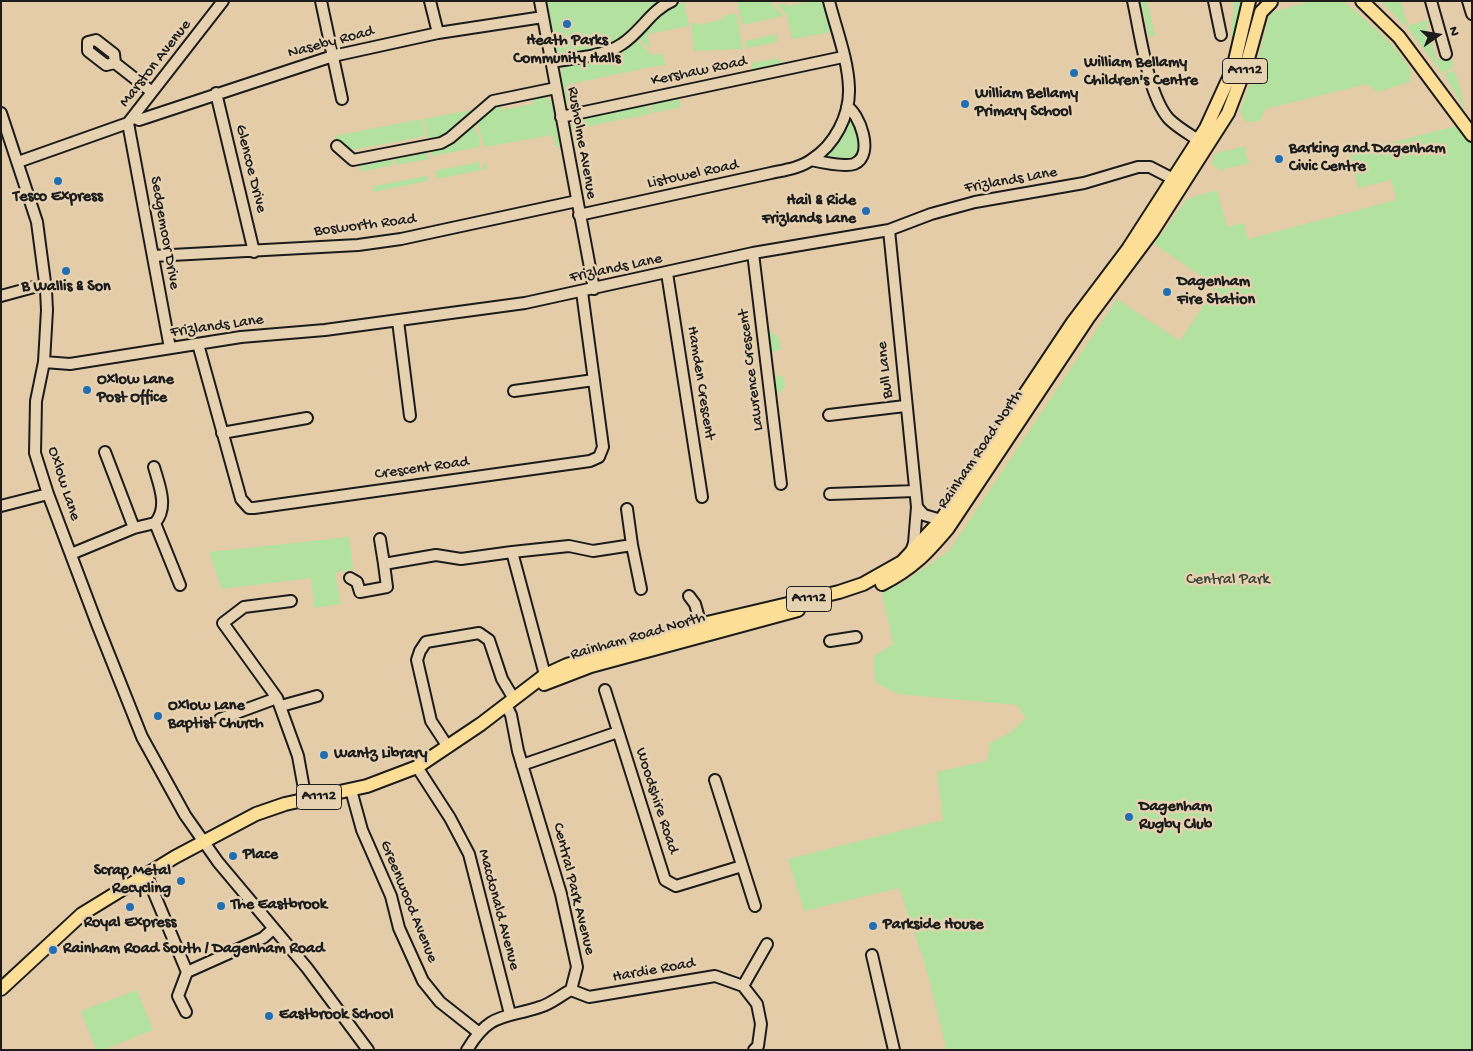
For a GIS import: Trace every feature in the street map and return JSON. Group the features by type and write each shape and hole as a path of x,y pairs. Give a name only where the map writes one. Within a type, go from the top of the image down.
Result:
{"main road":[{"name":"Rainham Road North","path":"1202,143 1234,69 1249,1"},
{"name":"Rainham Road North","path":"202,842 256,814 351,790 417,767 448,747 545,676 592,656 701,625 838,592 888,572 910,555 941,520 1073,322 1177,181 1202,143 1228,113 1246,66 1261,12 1271,1"},
{"path":"1362,1 1399,37 1472,135"},
{"name":"Rainham Road North","path":"530,688 591,666 846,598 881,585 913,566 948,528 1088,318 1152,232 1177,181"},
{"name":"A1112","path":"1,988 82,914 202,842"}],"street":[{"name":"Marston Avenue","path":"18,162 130,120 224,1"},
{"path":"320,1 342,100"},
{"path":"430,1 438,33"},
{"name":"Rusholme Avenue","path":"540,1 594,289"},
{"path":"551,62 615,48 633,36 658,9 672,1"},
{"path":"1134,1 1155,94 1169,118 1202,143"},
{"path":"1214,1 1221,35"},
{"path":"1431,1 1446,54"},
{"path":"1468,1 1472,14"},
{"name":"Listowel Road","path":"579,215 771,174 811,160 832,140 839,129 847,107 849,88 832,2"},
{"name":"Naseby Road","path":"130,120 139,120 216,93 333,56 438,33 543,17"},
{"name":"Kershaw Road","path":"561,117 843,57"},
{"path":"114,63 152,92"},
{"path":"337,146 353,160 436,145 450,138 493,101 556,88"},
{"name":"Glencoe Drive","path":"216,93 254,252"},
{"name":"Listowel Road","path":"811,160 851,165 862,156 866,144 855,115 847,107"},
{"name":"Oxlow Lane","path":"1,113 38,230 47,310 44,362 36,400 34,437 39,469 142,737 168,787 202,842 307,968 368,1050"},
{"name":"Sedgemoor Drive","path":"130,120 170,348"},
{"name":"Frizlands Lane","path":"44,362 70,364 198,344 490,309 582,292 753,253 889,230 931,214 975,202 1084,183 1138,167 1150,166 1177,181"},
{"name":"Bosworth Road","path":"153,256 254,252 401,239 577,201"},
{"name":"Bull Lane","path":"889,230 905,406 917,507 914,543 910,555"},
{"name":"Lawrence Crescent","path":"753,253 781,484"},
{"name":"Hamden Crescent","path":"667,273 702,497"},
{"path":"1,296 34,287"},
{"name":"Crescent Road","path":"198,344 241,499 244,504 252,508 580,462 599,457 603,447 582,292"},
{"path":"398,321 410,416"},
{"path":"514,391 594,380"},
{"path":"830,415 905,406"},
{"path":"222,433 307,418"},
{"path":"104,452 134,528"},
{"path":"154,467 162,495 162,511 155,523"},
{"path":"830,494 915,490"},
{"path":"1,506 48,494"},
{"path":"917,507 924,515 941,520"},
{"path":"626,509 642,589"},
{"path":"71,554 134,528 152,522 155,523"},
{"path":"155,523 180,585"},
{"path":"350,578 357,582 360,592 387,587 380,538"},
{"path":"384,564 436,555 460,559 569,546 593,551 632,545"},
{"path":"512,552 545,676"},
{"path":"689,596 695,604 701,625"},
{"path":"291,601 244,607 222,623 279,702 298,756 306,800"},
{"name":"Central Park Avenue","path":"448,747 431,720 417,660 426,642 479,633 489,640 510,702 522,765 549,850 577,967 571,990"},
{"path":"830,641 856,637"},
{"name":"Woodshire Road","path":"605,690 665,880 676,886 742,866"},
{"path":"220,719 279,702 317,696"},
{"name":"Woodshire Road","path":"522,765 618,732"},
{"name":"Macdonald Avenue","path":"417,767 450,818 469,854 510,1014"},
{"path":"715,780 755,906"},
{"name":"Greenwood Avenue","path":"351,790 362,830 391,896 399,928 423,981 440,1002 478,1032"},
{"path":"146,874 187,972 178,996 186,1012"},
{"path":"187,972 263,938 273,929"},
{"path":"759,1048 761,1024 757,1004 743,986 767,944"},
{"path":"872,954 894,1050"},
{"name":"Hardie Road","path":"571,990 589,997 716,976 743,986"},
{"path":"467,1050 478,1032 500,1016 542,1006 571,990"}],"green space":[{"path":"546,1 663,1 625,39 608,47 563,55 556,51"},
{"path":"737,1 771,1 772,5 784,16 742,25"},
{"path":"812,1 824,1 832,32 792,39 787,15 776,5 786,3 787,6"},
{"path":"1141,1 1147,1 1155,35 1149,37"},
{"path":"1234,1 1245,1 1229,61"},
{"path":"1311,1 1344,1 1397,51 1411,71 1410,82 1377,92 1367,84 1265,109 1260,121 1246,122 1240,111 1257,63 1269,16 1273,12"},
{"path":"1380,1 1401,1 1407,23 1404,25"},
{"path":"684,2 689,26 648,34 649,48 638,38 646,26 658,15 670,7"},
{"path":"736,13 743,49 694,51 691,23 696,22 697,25 724,19 723,16"},
{"path":"1432,19 1433,22 1426,24 1437,60 1451,56 1454,67 1442,73 1406,26"},
{"path":"776,34 778,42 747,48 745,41"},
{"path":"636,39 652,55 663,54 667,72 664,65 570,84 568,86 570,97 567,105 560,74 564,65 610,55"},
{"path":"779,58 783,64 752,71 752,63"},
{"path":"1455,71 1466,111 1444,74"},
{"path":"545,96 552,102 560,148 557,148 552,135 485,147 476,121 489,109 501,104 502,110 533,104 532,98"},
{"path":"675,98 679,99 681,107 652,113 650,103"},
{"path":"648,104 650,114 619,120 617,110"},
{"path":"476,109 447,137 429,143 424,119"},
{"path":"616,111 618,120 571,130 571,124 575,119"},
{"path":"850,116 852,117 863,150 851,162 822,158 839,139"},
{"path":"422,119 425,136 347,151 334,136"},
{"path":"473,124 479,136 480,147 432,156 431,151 447,146"},
{"name":"Central Park","path":"1455,126 1472,144 1472,1050 947,1050 924,961 899,888 804,911 788,859 943,820 937,772 987,761 990,743 1010,733 1026,718 1017,705 898,694 875,682 873,657 893,644 882,592 905,581 949,551 1117,299 1180,341 1216,286 1154,244 1187,199 1217,190 1227,227 1244,223 1248,239 1396,200 1391,180 1358,188 1350,154"},
{"path":"1246,146 1246,156 1250,163 1221,170 1212,165 1213,156 1216,153"},
{"path":"427,151 429,159 396,165 394,158"},
{"path":"392,159 393,165 359,172 360,164"},
{"path":"480,162 479,169 483,169 483,164 486,163 487,169 437,179 436,171 438,170"},
{"path":"427,176 428,181 373,192 374,186"},
{"path":"768,329 780,339 781,349 771,353"},
{"path":"773,374 784,377 785,386 776,398"},
{"path":"349,537 353,569 335,573 341,604 314,608 311,578 222,589 209,552"},
{"path":"137,990 153,1030 103,1050 96,1050 81,1011"}],"place":[{"name":"Heath Parks Community Halls","path":"567,24"},
{"name":"William Bellamy Children's Centre","path":"1074,73"},
{"name":"William Bellamy Primary School","path":"965,104"},
{"name":"Barking and Dagenham Civic Centre","path":"1279,159"},
{"name":"Tesco Express","path":"58,181"},
{"name":"Hail & Ride Frizlands Lane","path":"866,211"},
{"name":"B Wallis & Son","path":"66,271"},
{"name":"Dagenham Fire Station","path":"1167,292"},
{"name":"Oxlow Lane Post Office","path":"87,390"},
{"name":"Oxlow Lane Baptist Church","path":"158,716"},
{"name":"Wantz Library","path":"324,755"},
{"name":"Dagenham Rugby Club","path":"1129,817"},
{"name":"Place","path":"233,856"},
{"name":"Scrap Metal Recycling","path":"181,881"},
{"name":"The Eastbrook","path":"221,906"},
{"name":"Royal Express","path":"130,907"},
{"name":"Parkside House","path":"873,926"},
{"name":"Rainham Road South / Dagenham Road","path":"53,950"},
{"name":"Eastbrook School","path":"269,1016"}]}
